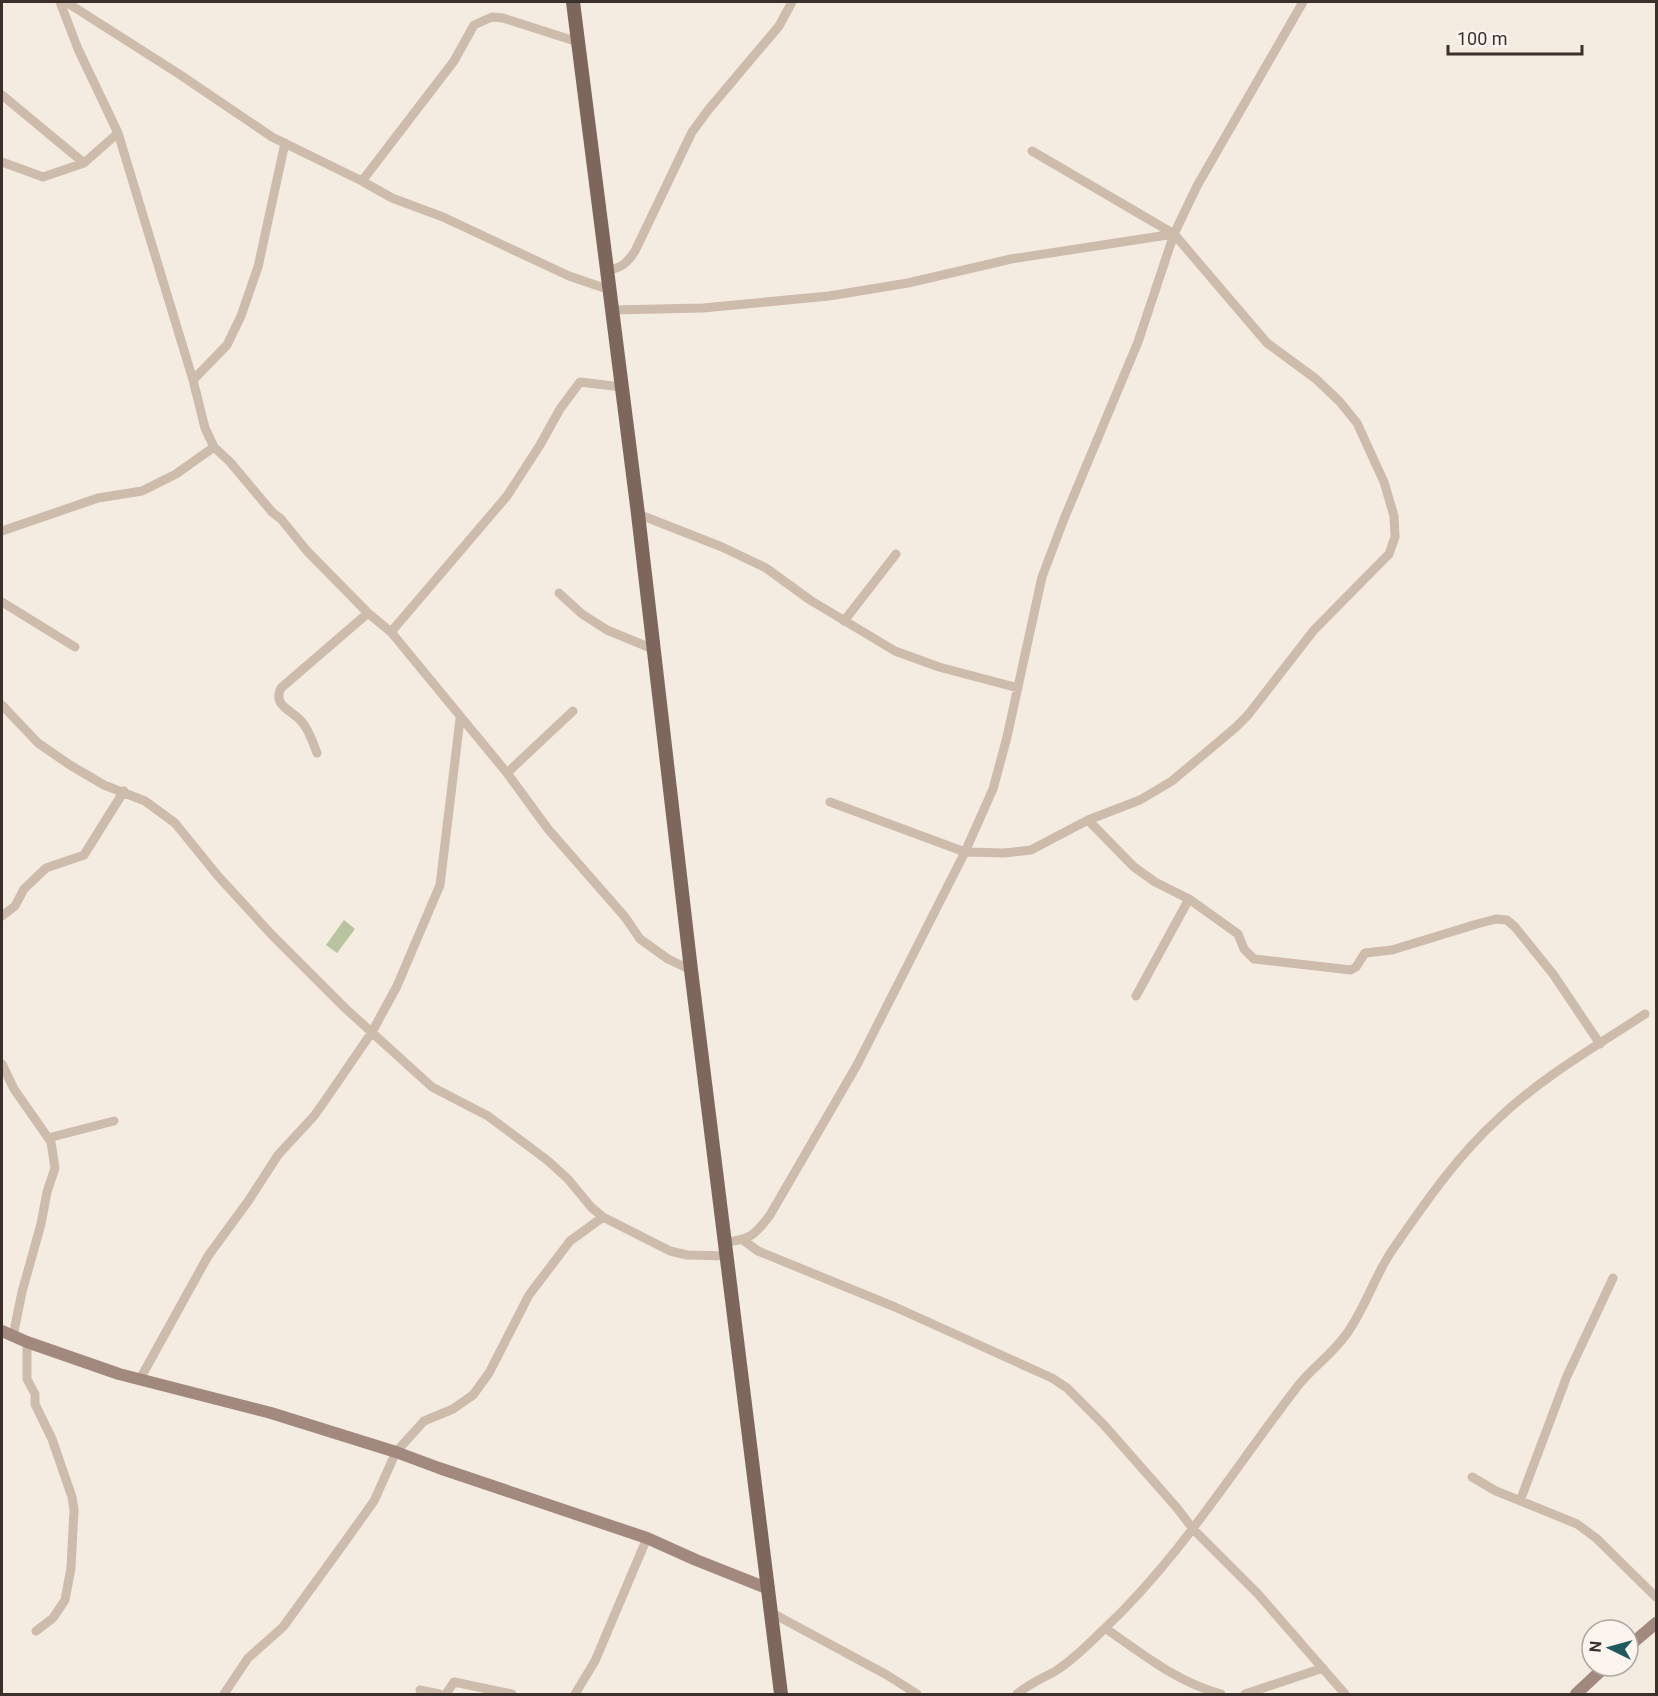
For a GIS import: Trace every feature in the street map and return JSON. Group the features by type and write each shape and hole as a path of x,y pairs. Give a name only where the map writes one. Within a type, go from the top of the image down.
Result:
{"main road":[{"path":"573,2 638,514 691,970 781,1695"}],"street":[{"path":"60,2 78,49 118,133 193,380 205,428 214,447 272,513 281,519 307,551 368,613 391,632 507,773 548,829 588,877 612,901 640,939 668,959 691,970"},
{"path":"66,2 272,137 392,198 443,216 569,276 610,290"},
{"path":"608,270 618,269 626,264 693,132 779,26 792,2"},
{"path":"2,705 38,743 62,760 104,785 145,801 175,823 218,876 272,935 345,1008 432,1088 488,1116 547,1160 603,1217 670,1251 687,1255 726,1249 756,1234 770,1215 857,1065 965,852 993,789 1042,578 1064,519 1138,342 1174,234 1197,186 1303,2"},
{"path":"362,181 454,61 474,25 492,17 503,18 578,42"},
{"path":"2,95 84,163"},
{"path":"2,162 43,177 84,163 118,133"},
{"path":"193,380 227,345 241,316 258,267 285,143"},
{"path":"830,802 965,852 1004,853 1030,850 1088,820 1140,800 1172,781 1248,715 1314,630 1389,554 1395,537 1394,516 1384,482 1357,423 1340,402 1316,379 1267,344 1174,234 1032,151"},
{"path":"612,310 703,308 829,296 908,283 1011,259 1174,234"},
{"path":"391,632 507,496 560,409 580,382 622,387"},
{"path":"2,531 98,498 142,491 176,474 214,447"},
{"path":"638,514 722,547 766,568 810,600 895,651 939,668 1018,688"},
{"path":"844,621 896,554"},
{"path":"559,592 582,614 607,630 653,649"},
{"path":"2,602 75,647"},
{"path":"317,753 303,723 282,706 278,694 281,688 368,613"},
{"path":"507,773 573,711"},
{"path":"140,1379 208,1256 278,1155 314,1116 372,1032 397,986 440,885 460,718"},
{"path":"2,916 15,906 24,889 46,868 84,855 124,791"},
{"path":"1088,820 1134,867 1155,882 1189,899 1238,934 1244,949 1254,959 1351,970 1356,967 1365,953 1392,950 1496,919 1507,920 1553,974 1600,1044"},
{"path":"1136,996 1189,899"},
{"path":"1017,1695 1030,1683 1056,1670 1071,1659 1105,1628 1151,1579 1298,1386 1328,1357 1347,1334 1390,1252 1455,1162 1499,1117 1543,1081 1645,1014"},
{"path":"2,1064 14,1089 51,1142 55,1168 22,1292 8,1334 119,1374 271,1413 396,1452 647,1538 769,1589"},
{"path":"48,1138 114,1121"},
{"path":"224,1695 248,1658 283,1628 344,1544 374,1501 396,1452 424,1421 453,1409 472,1395 489,1373 529,1295 570,1241 603,1217"},
{"path":"743,1240 758,1251 895,1307 1052,1378 1067,1388 1104,1425 1192,1528 1258,1594 1345,1695"},
{"path":"1520,1501 1567,1376 1613,1278"},
{"path":"27,1342 27,1379 35,1394 35,1404 52,1439 72,1497 74,1510 71,1568 65,1600 53,1618 36,1631"},
{"path":"1472,1477 1496,1491 1577,1524 1596,1538 1656,1598"},
{"path":"576,1695 595,1661 647,1538"},
{"path":"772,1613 887,1675 917,1695"},
{"path":"1640,1637 1656,1623"},
{"path":"1105,1628 1165,1670 1207,1691 1221,1695"},
{"path":"1245,1695 1323,1668"},
{"path":"1576,1695 1594,1678"},
{"path":"446,1695 454,1682 512,1695"},
{"path":"420,1690 439,1695"}],"green space":[{"path":"344,920 355,929 337,953 326,945"}]}
